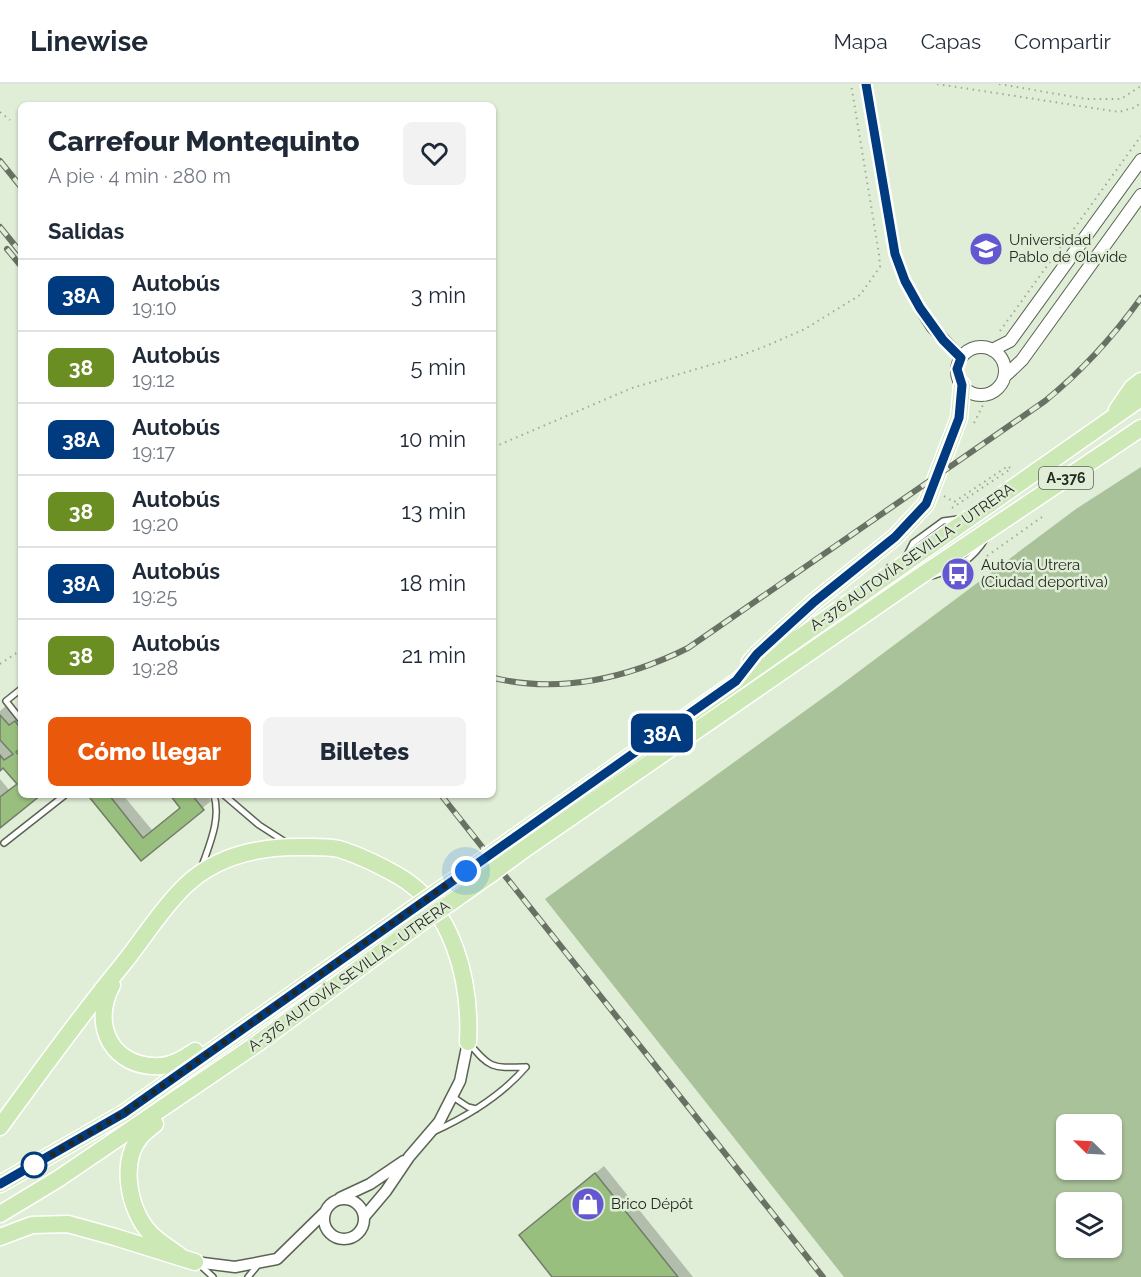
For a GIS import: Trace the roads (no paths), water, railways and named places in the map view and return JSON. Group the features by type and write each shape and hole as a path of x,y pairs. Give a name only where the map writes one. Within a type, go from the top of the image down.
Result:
{"main road":[{"path":"1112,418 1132,388 1141,381"},
{"path":"736,681 757,654 814,602 895,537 926,504 959,418 962,385"},
{"name":"A-376 AUTOVÍA SEVILLA - UTRERA","path":"0,1184 124,1113 283,1000 444,897 736,681 1141,398"},
{"name":"A-376 AUTOVÍA SEVILLA - UTRERA","path":"517,845 1141,428"},
{"path":"0,1127 55,1051 185,886 200,874 245,852 272,847 322,846 339,849 400,877 421,892 449,933 460,966 468,1005 468,1042"},
{"name":"A-376 AUTOVÍA SEVILLA - UTRERA","path":"5,1213 258,1043 416,916"},
{"path":"125,961 104,1001 103,1027 113,1047 121,1055 142,1065 163,1066 183,1059 253,1014 283,1000"},
{"path":"191,1260 150,1233 135,1207 128,1178 134,1148 140,1137 149,1129 258,1043"},
{"path":"0,1237 32,1226 68,1224 191,1260"}],"street":[{"path":"866,84 895,254 905,281 920,308 943,340 961,358"},
{"path":"1141,159 1010,341 992,350 976,348 961,358 957,374 968,391 982,395 998,388 1004,377 1022,360 1141,195"},
{"path":"1110,202 1127,215"},
{"path":"992,350 1002,360 1005,368 1004,377"},
{"path":"324,1212 324,1224 330,1234 341,1239 353,1237 361,1229 364,1217 386,1191 409,1157 439,1122 460,1081 468,1042"},
{"path":"191,1260 235,1267 277,1259 324,1212 328,1205 370,1184 409,1157"},
{"path":"335,1200 345,1198 354,1201 361,1208 364,1217"}],"lane":[{"path":"18,691 6,701 18,716"},
{"path":"4,843 61,798"},
{"path":"200,874 216,826 215,798"},
{"path":"228,798 259,825 293,847"},
{"path":"429,1134 458,1122 502,1091 526,1067 504,1068 490,1065 480,1058 468,1042"},
{"path":"453,1096 468,1107 476,1109"},
{"path":"191,1260 213,1277"},
{"path":"248,1277 260,1263"}],"railway":[{"path":"0,161 18,183"},
{"path":"0,227 18,249"},
{"path":"7,249 18,262"},
{"path":"496,678 519,683 544,684 593,680 642,668 688,648 1045,401 1096,353 1141,298"},
{"path":"443,798 823,1277"}],"place":[{"name":"Universidad Pablo de Olavide","path":"986,249"},
{"name":"Autovía Utrera (Ciudad deportiva)","path":"958,574"},
{"name":"Brico Dépôt","path":"588,1204"}]}
